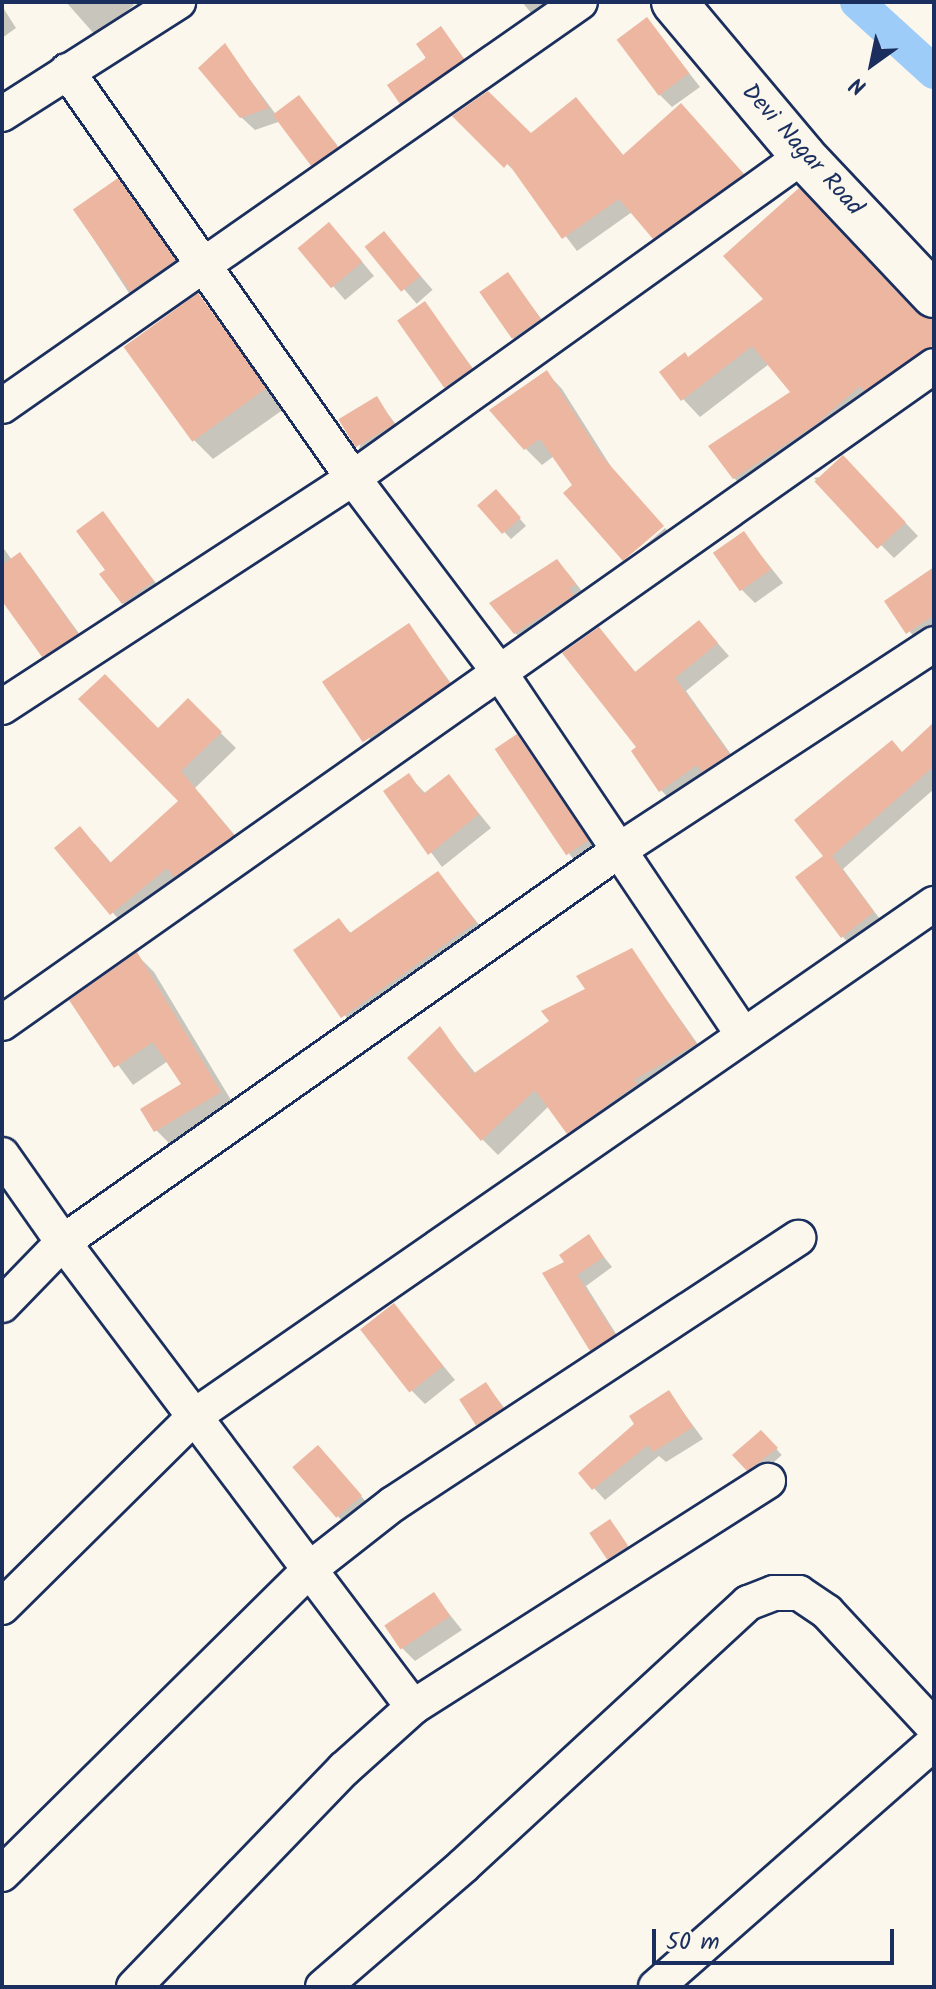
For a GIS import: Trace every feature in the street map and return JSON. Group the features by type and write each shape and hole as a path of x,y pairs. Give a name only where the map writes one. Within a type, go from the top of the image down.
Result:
{"street":[{"path":"2,114 178,2"},
{"path":"2,406 580,2"},
{"name":"Devi Nagar Road","path":"674,2 803,156 934,295"},
{"path":"67,71 353,478 500,673 743,1034"},
{"path":"2,707 353,478 803,156"},
{"path":"2,1023 934,366"},
{"path":"2,1305 63,1242 621,849 934,644"},
{"path":"2,1607 196,1415 934,904"},
{"path":"2,1155 63,1242 413,1707"},
{"path":"2,1874 311,1568 393,1504 798,1238"},
{"path":"134,1987 344,1769 413,1707 768,1481"},
{"path":"323,1987 463,1866 748,1603 774,1593 799,1593 827,1612 934,1727"},
{"path":"656,1987 934,1743"}],"building":[{"path":"647,17 689,73 659,96 617,40"},
{"path":"441,26 464,59 400,104 387,85 426,58 416,44"},
{"path":"225,43 269,108 240,118 198,68"},
{"path":"488,91 531,133 576,97 623,155 681,103 744,174 653,239 619,199 562,239 508,163 504,168 452,116"},
{"path":"299,95 338,147 312,167 273,115"},
{"path":"118,178 175,260 130,291 73,210"},
{"path":"799,188 916,312 934,319 934,345 864,391 860,386 815,425 733,479 708,446 790,392 752,346 681,401 659,372 685,352 688,357 763,299 723,256"},
{"path":"329,222 362,262 331,288 298,248"},
{"path":"384,231 421,276 401,292 365,247"},
{"path":"508,272 541,319 512,339 479,292"},
{"path":"198,293 267,388 192,442 124,347"},
{"path":"425,301 472,368 444,388 397,321"},
{"path":"547,370 600,454 664,526 623,561 563,493 572,485 540,439 524,450 489,410"},
{"path":"377,396 394,424 355,447 338,419"},
{"path":"843,455 906,522 877,549 814,482"},
{"path":"496,489 521,518 502,534 477,505"},
{"path":"103,511 154,581 122,604 99,574 105,570 76,531"},
{"path":"744,531 771,570 740,591 713,553"},
{"path":"20,552 78,634 42,657 2,601 2,565"},
{"path":"557,559 576,584 569,589 574,595 514,634 489,603"},
{"path":"934,567 934,615 906,634 884,601"},
{"path":"699,620 718,643 675,678 729,754 702,772 697,765 659,792 631,751 636,747 562,653 599,627 635,672"},
{"path":"409,623 450,684 363,742 322,682"},
{"path":"105,674 158,728 188,698 222,732 181,771 234,835 174,877 167,868 110,915 54,848 80,826 110,863 178,801 78,699"},
{"path":"934,722 934,766 832,856 874,912 841,938 795,877 823,856 794,820 892,740 902,752"},
{"path":"517,734 589,840 566,855 495,749"},
{"path":"409,773 423,794 449,774 479,814 428,855 383,791"},
{"path":"438,871 476,922 341,1018 293,950 339,918 350,933"},
{"path":"632,948 696,1044 634,1080 637,1084 567,1134 535,1090 481,1141 407,1058 440,1026 473,1074 549,1021 541,1011 585,989 576,976"},
{"path":"137,952 221,1092 154,1132 140,1109 181,1084 153,1042 114,1068 69,1000"},
{"path":"589,1234 604,1257 577,1275 615,1335 590,1351 542,1273 564,1262 559,1255"},
{"path":"394,1303 443,1366 409,1393 360,1329"},
{"path":"486,1382 503,1408 476,1425 459,1399"},
{"path":"669,1390 693,1427 653,1452 648,1445 592,1490 578,1473 634,1424 629,1416"},
{"path":"761,1430 778,1448 747,1471 732,1455"},
{"path":"318,1445 362,1496 336,1518 292,1467"},
{"path":"610,1519 628,1546 607,1560 589,1533"},
{"path":"434,1592 450,1616 400,1650 384,1626"}],"waterway":[{"path":"857,2 934,72"}]}
